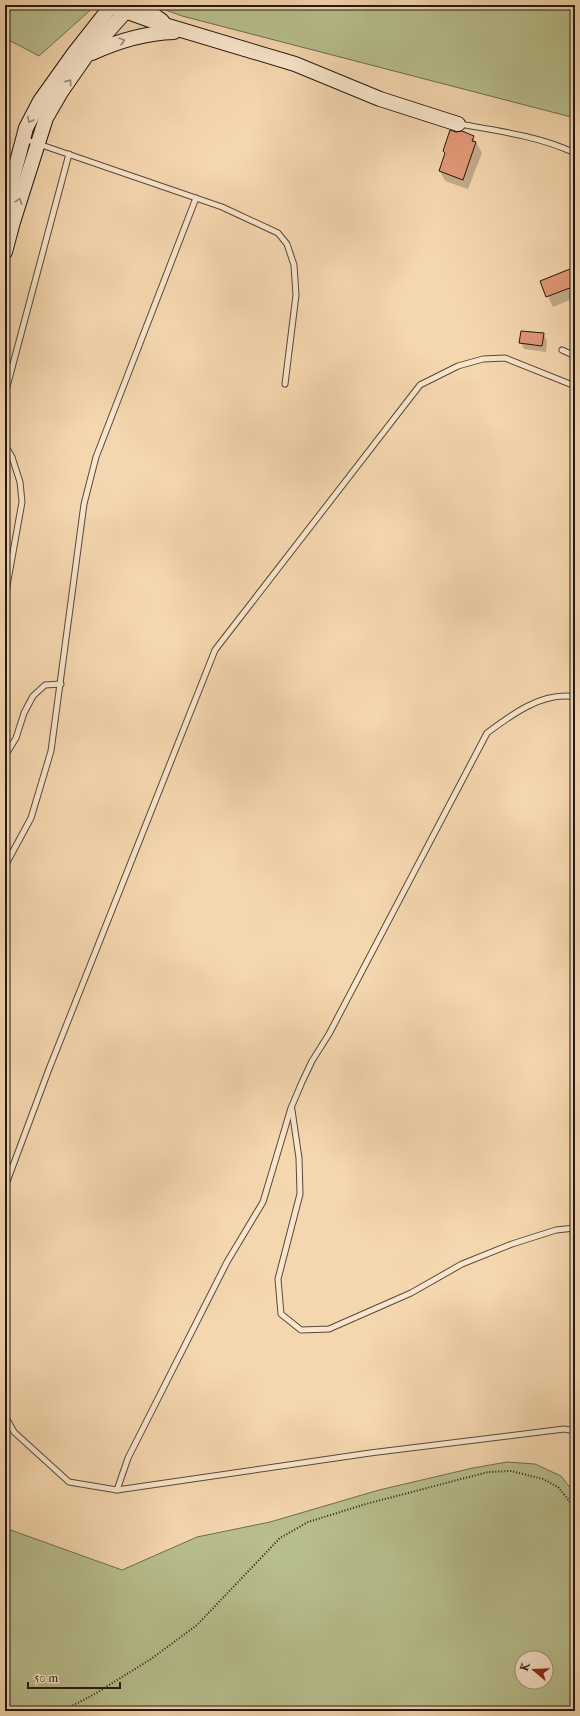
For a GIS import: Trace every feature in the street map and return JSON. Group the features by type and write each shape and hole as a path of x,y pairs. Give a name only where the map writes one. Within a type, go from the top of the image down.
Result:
{"main road":[{"path":"147,5 150,12 157,18 184,31"},
{"path":"5,207 26,128 40,101 75,52 112,6 128,8 184,31 295,64 380,99 458,124"},
{"path":"5,252 46,118 61,92 86,56 128,8"},
{"path":"86,56 113,43 153,32 184,31"}],"lane":[{"path":"458,124 534,138 558,145 575,153"},
{"path":"23,139 196,198 259,223 278,233 287,244 294,265 296,295 285,384"},
{"path":"5,394 69,154"},
{"path":"5,866 31,818 51,751 84,504 96,457 196,198"},
{"path":"562,350 575,356"},
{"path":"5,1187 215,650 420,385 458,366 483,359 505,358 575,386"},
{"path":"5,445 12,457 20,482 22,502 7,586 5,608"},
{"path":"5,756 16,738 24,712 33,696 45,685 61,684"},
{"path":"117,1490 128,1458 213,1290 237,1244 263,1202 291,1108 312,1061 329,1034 487,733 514,712 542,700 569,696 575,698"},
{"path":"291,1108 299,1158 300,1194 278,1279 281,1314 301,1330 329,1329 411,1293 462,1264 556,1230 575,1228"},
{"path":"5,1416 14,1432 69,1482 117,1490 378,1452 564,1429 575,1431"}],"path":[{"path":"62,1711 93,1695 151,1659 197,1626 280,1538 308,1522 366,1504 488,1472 511,1470 543,1479 558,1487 575,1508"}],"green space":[{"path":"5,5 96,5 39,56 5,38"},
{"path":"159,5 575,5 575,118 182,16 163,9"},
{"path":"507,1462 535,1464 561,1476 575,1494 575,1711 5,1711 5,1528 122,1570 197,1537 270,1522 379,1490 473,1468"}],"building":[{"path":"450,130 456,132 462,131 474,136 472,141 476,142 463,180 439,171 445,153 443,151"},
{"path":"575,267 575,286 546,297 540,281"},
{"path":"521,331 544,333 542,346 519,343"}]}
